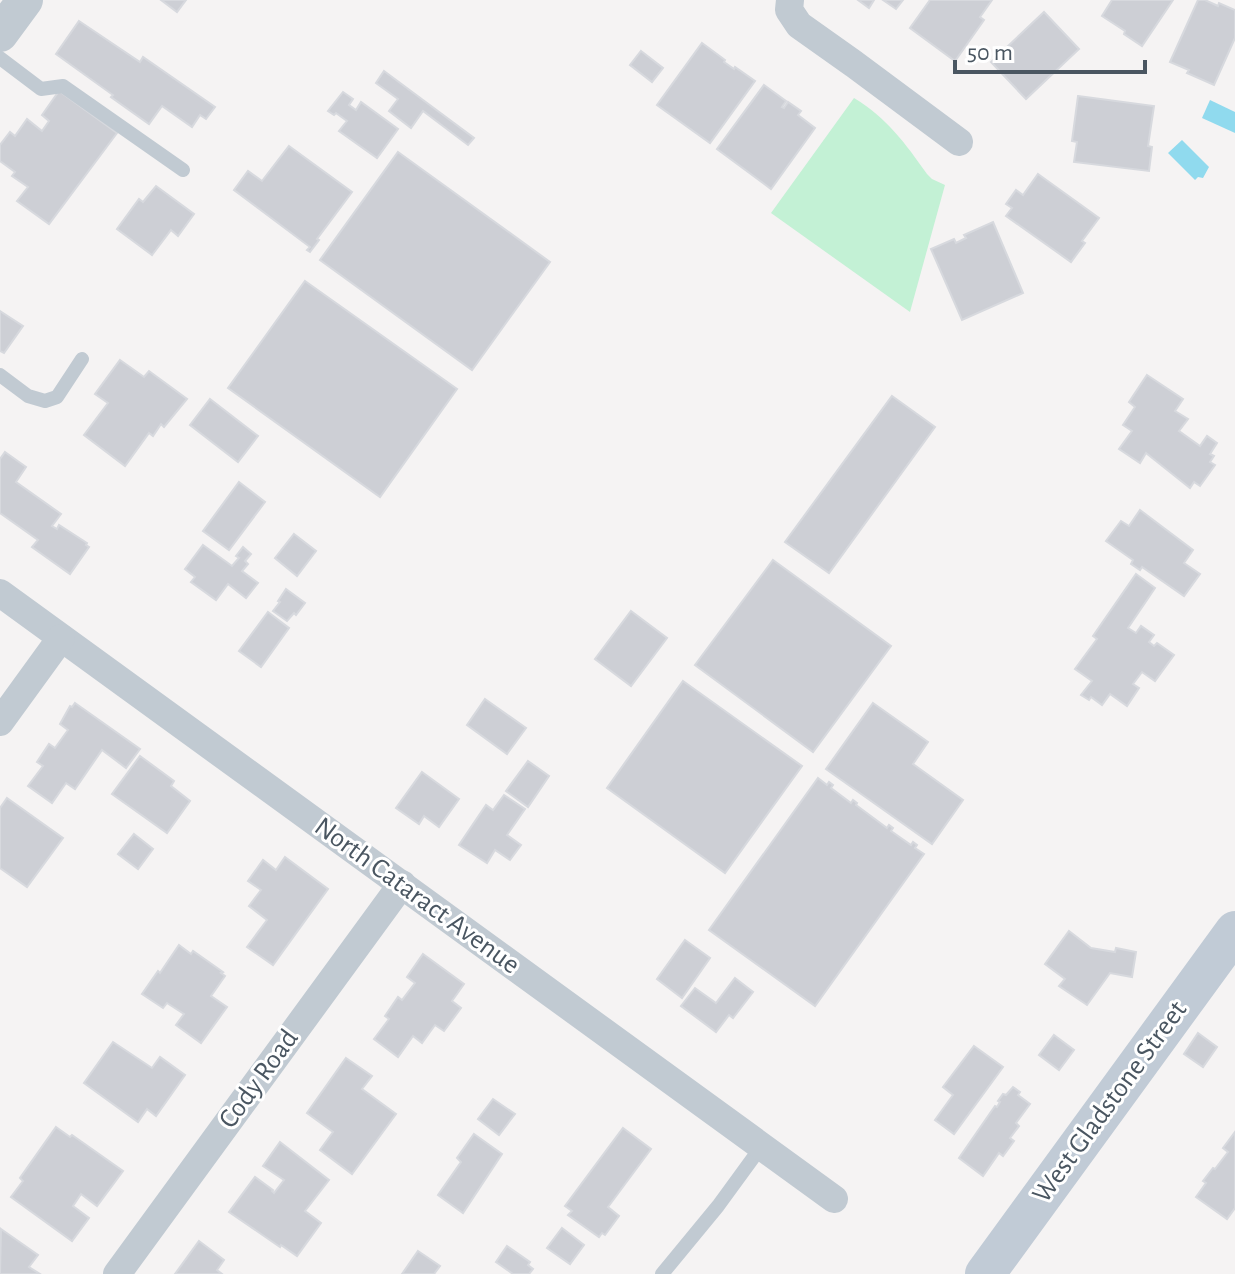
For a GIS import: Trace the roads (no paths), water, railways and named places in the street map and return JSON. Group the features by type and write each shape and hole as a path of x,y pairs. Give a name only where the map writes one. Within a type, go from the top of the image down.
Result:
{"main road":[{"name":"West Gladstone Street","path":"985,1274 1235,931"}],"street":[{"path":"0,34 25,0"},
{"path":"790,0 789,10 799,25 959,142"},
{"name":"North Cataract Avenue","path":"0,593 834,1199"},
{"path":"0,722 61,638"},
{"name":"Cody Road","path":"117,1274 402,884"}],"lane":[{"path":"0,58 41,89 63,86 183,170"},
{"path":"0,375 28,396 45,401 57,397 82,359"},
{"path":"662,1274 761,1147"}],"water":[{"path":"1210,100 1235,112 1235,133 1202,118"},
{"path":"1182,140 1209,167 1203,178 1195,180 1168,153"}]}
